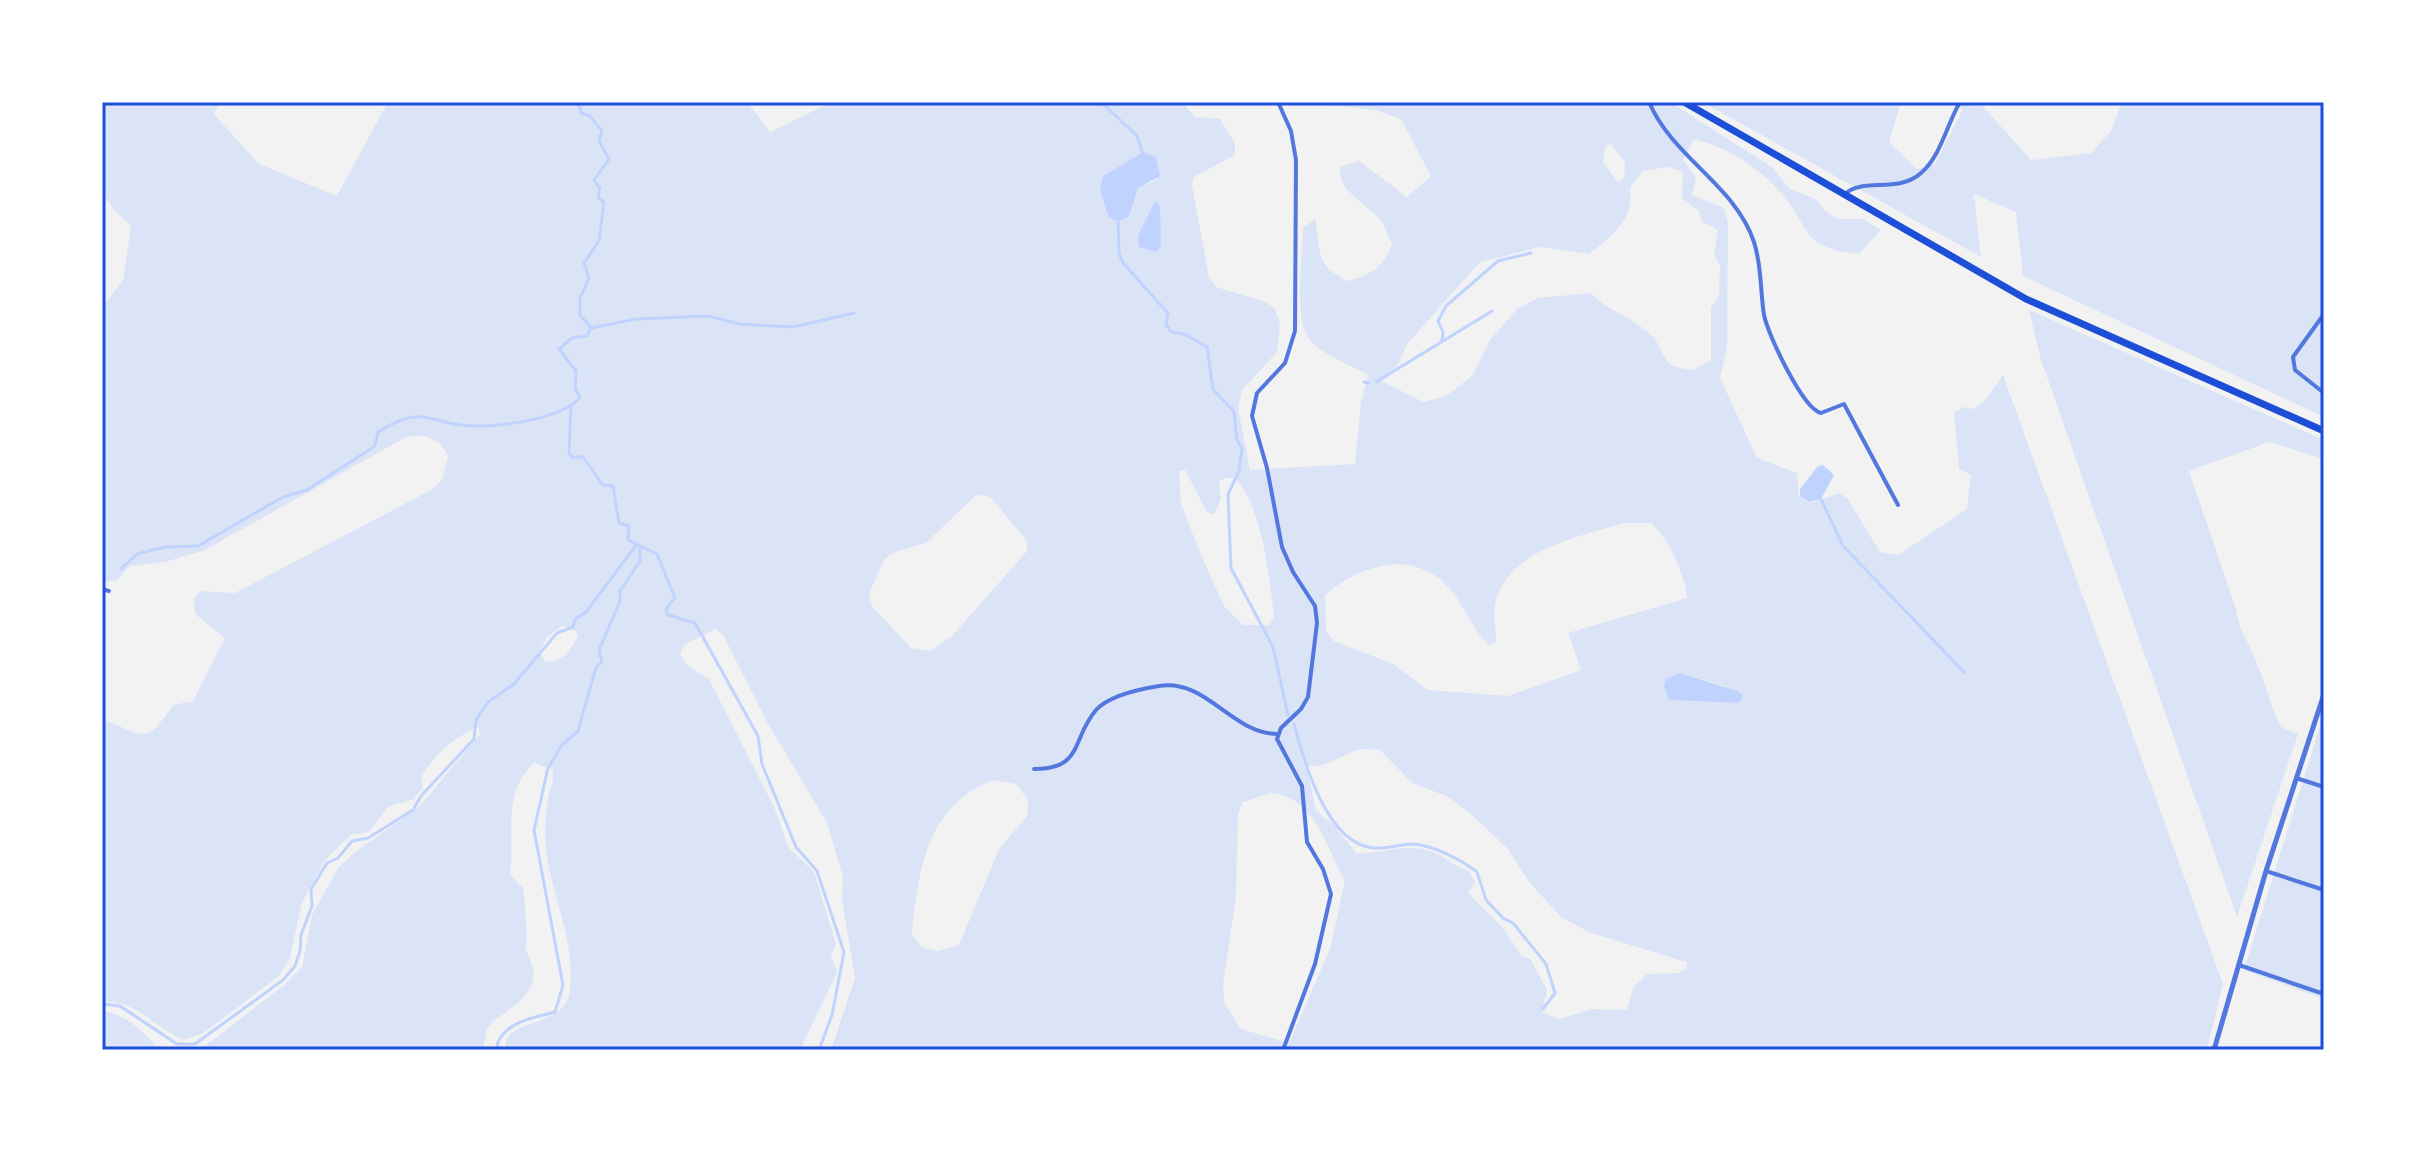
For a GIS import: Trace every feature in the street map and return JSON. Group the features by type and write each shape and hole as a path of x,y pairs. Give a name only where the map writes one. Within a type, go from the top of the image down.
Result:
{"main road":[{"path":"1684,102 2026,299 2324,431"}],"street":[{"path":"1278,102 1291,131 1296,160 1295,331 1285,363 1257,393 1252,416 1267,468 1282,547 1293,572 1315,606 1317,623 1308,697 1277,734 1278,743 1302,786 1307,842 1323,869 1331,894 1315,964 1283,1050"},
{"path":"1649,102 1667,135 1745,218 1760,266 1769,333 1807,403 1821,413 1844,404 1898,505"},
{"path":"1844,196 1857,187 1891,187 1918,177 1932,160 1960,102"},
{"path":"2324,314 2293,357 2295,370 2324,393"},
{"path":"102,589 109,591"},
{"path":"1034,769 1057,768 1074,755 1096,711 1106,703 1159,686 1190,689 1250,730 1277,734"},
{"path":"2214,1050 2266,871 2324,694"},
{"path":"2296,778 2324,787"},
{"path":"2266,871 2324,890"},
{"path":"2239,965 2324,994"}],"shaded area":[{"path":"102,102 223,102 213,113 259,164 337,196 388,102 747,102 770,132 832,102 1182,102 1195,117 1220,119 1235,143 1235,155 1194,177 1192,185 1209,277 1216,287 1266,302 1275,309 1280,323 1277,352 1242,390 1238,408 1250,470 1355,464 1361,403 1368,375 1321,350 1304,330 1300,286 1303,228 1315,219 1321,256 1336,274 1347,281 1363,276 1380,265 1392,245 1381,221 1348,191 1340,167 1359,161 1407,197 1431,176 1401,119 1375,110 1307,102 1670,102 1772,167 1789,188 1817,200 1825,211 1838,219 1864,219 1881,230 1859,254 1828,248 1812,238 1772,183 1736,156 1694,139 1683,160 1696,178 1692,195 1724,208 1728,224 1727,348 1720,378 1757,458 1797,473 1799,496 1811,503 1839,493 1848,499 1880,552 1898,555 1967,509 1971,475 1959,469 1954,413 1963,407 1973,409 1985,401 2003,375 2223,984 2207,1050 831,1050 855,978 842,900 843,877 827,823 766,720 723,635 715,629 684,645 680,654 687,665 709,679 775,809 788,847 814,872 836,944 831,956 837,972 800,1050 506,1050 506,1040 512,1033 564,1006 571,977 567,940 545,843 553,770 534,763 524,775 513,801 510,875 523,888 526,948 533,968 532,984 525,996 487,1028 483,1050 200,1050 283,986 302,967 312,915 338,868 355,852 419,807 480,734 478,726 445,748 426,769 421,778 423,788 412,800 389,806 369,832 351,835 325,860 302,902 290,958 279,976 202,1034 183,1040 137,1010 102,1001 102,719 144,734 156,727 173,705 193,701 225,638 195,614 194,599 200,591 235,593 431,490 442,480 448,456 431,438 406,437 205,550 165,562 130,566 117,580 102,582 102,307 123,281 131,226 102,193","holes":["1611,144 1625,163 1624,177 1618,182 1603,162 1606,146","1143,152 1157,179 1138,188 1129,217 1103,176","1668,167 1683,172 1682,198 1699,211 1702,222 1718,230 1714,255 1720,265 1719,295 1711,308 1711,360 1693,370 1671,365 1646,330 1591,293 1538,298 1517,309 1490,340 1473,375 1446,396 1423,402 1382,381 1399,363 1407,344 1480,262 1541,247 1589,254 1620,226 1629,209 1630,188 1643,171","1185,470 1207,512 1214,515 1221,499 1219,482 1225,478 1235,478 1244,490 1257,521 1265,556 1274,618 1269,625 1243,625 1224,606 1181,503 1179,471","984,495 991,498 1027,541 1027,551 952,636 930,651 911,648 872,606 869,594 884,560 892,553 926,543 975,496","1624,523 1651,523 1675,558 1687,598 1568,633 1581,670 1508,696 1428,690 1393,664 1334,641 1326,631 1325,595 1357,574 1373,568 1391,564 1408,565 1440,579 1489,645 1496,642 1495,605 1502,586 1529,558 1567,540","562,626 576,631 578,636 565,655 545,662 540,650 547,637","1680,673 1724,686 1737,703 1669,700","1380,750 1412,783 1449,797 1473,816 1507,848 1530,883 1562,918 1591,933 1686,962 1687,968 1679,973 1647,974 1633,988 1627,1010 1592,1009 1559,1019 1542,1012 1547,990 1531,960 1522,956 1503,928 1468,893 1475,882 1468,870 1421,849 1356,853 1334,825 1316,811 1307,766 1322,765 1356,751","993,780 1016,784 1028,800 1027,816 999,849 959,945 938,951 922,947 912,934 923,865 939,824 970,792","1271,793 1299,804 1317,826 1345,880 1330,949 1289,1043 1241,1029 1225,1004 1223,985 1236,897 1238,814 1243,802"]},
{"path":"1702,102 1901,102 1889,142 1917,169 1935,164 1963,109 1951,102 1979,102 2031,160 2091,153 2111,131 2122,102 2324,102 2324,417 2023,276 2016,212 1974,194 1981,257"},
{"path":"2029,310 2324,440 2324,459 2269,442 2189,471 2241,628 2277,718 2281,727 2298,734 2237,917 2041,360"},
{"path":"2324,713 2324,999 2244,970"},
{"path":"102,1011 118,1015 132,1024 156,1046 183,1050 102,1050"}],"water":[{"path":"1143,152 1156,157 1160,176 1138,188 1129,217 1118,221 1109,218 1100,190 1103,176"},
{"path":"1155,201 1160,206 1161,247 1156,252 1139,247 1138,236"},
{"path":"1823,465 1834,475 1821,499 1809,502 1800,496 1800,489 1818,466"},
{"path":"1680,673 1737,691 1743,695 1742,700 1737,703 1669,700 1664,686 1666,679"}],"waterway":[{"path":"578,102 581,113 590,116 602,131 599,141 609,159 594,180 600,188 598,198 604,202 599,241 584,263 589,278 580,298 580,315 591,328 587,336 572,338 559,349 576,371 575,388 580,398 571,406 569,453 572,457 583,457 603,485 613,486 619,523 629,526 628,540 657,554 675,598 666,609 668,615 695,623 758,736 762,764 796,847 817,871 844,952 832,1015 819,1050"},
{"path":"1101,102 1137,136 1143,154"},
{"path":"1118,217 1119,253 1123,263 1168,313 1166,324 1171,332 1184,334 1207,347 1213,389 1234,412 1237,440 1242,448 1239,471 1228,494 1231,568 1273,647 1288,715"},
{"path":"1442,341 1443,332 1438,321 1446,306 1498,261 1531,253"},
{"path":"1376,382 1492,311"},
{"path":"591,328 636,319 708,316 739,324 793,327 854,313"},
{"path":"1364,382 1369,383"},
{"path":"121,569 137,554 165,547 198,546 283,497 307,490 375,446 378,432 406,418 426,417 458,425 497,425 536,419 570,406"},
{"path":"1821,499 1843,546 1964,672"},
{"path":"102,1004 120,1006 177,1044 195,1044 283,980 295,966 301,935 312,906 311,889 327,863 338,858 352,841 368,838 413,810 421,796 474,739 476,720 488,702 514,684 557,633 573,627 575,619 586,612 637,544"},
{"path":"500,1050 497,1044 501,1036 514,1025 555,1012 563,985 534,830 548,768 562,745 578,731 596,667 602,662 599,650 620,601 620,591 640,561 640,547"},
{"path":"1294,724 1311,778 1330,816 1342,832 1357,843 1373,848 1410,844 1436,849 1477,872 1486,900 1503,918 1513,923 1546,964 1555,993 1543,1009"}]}
